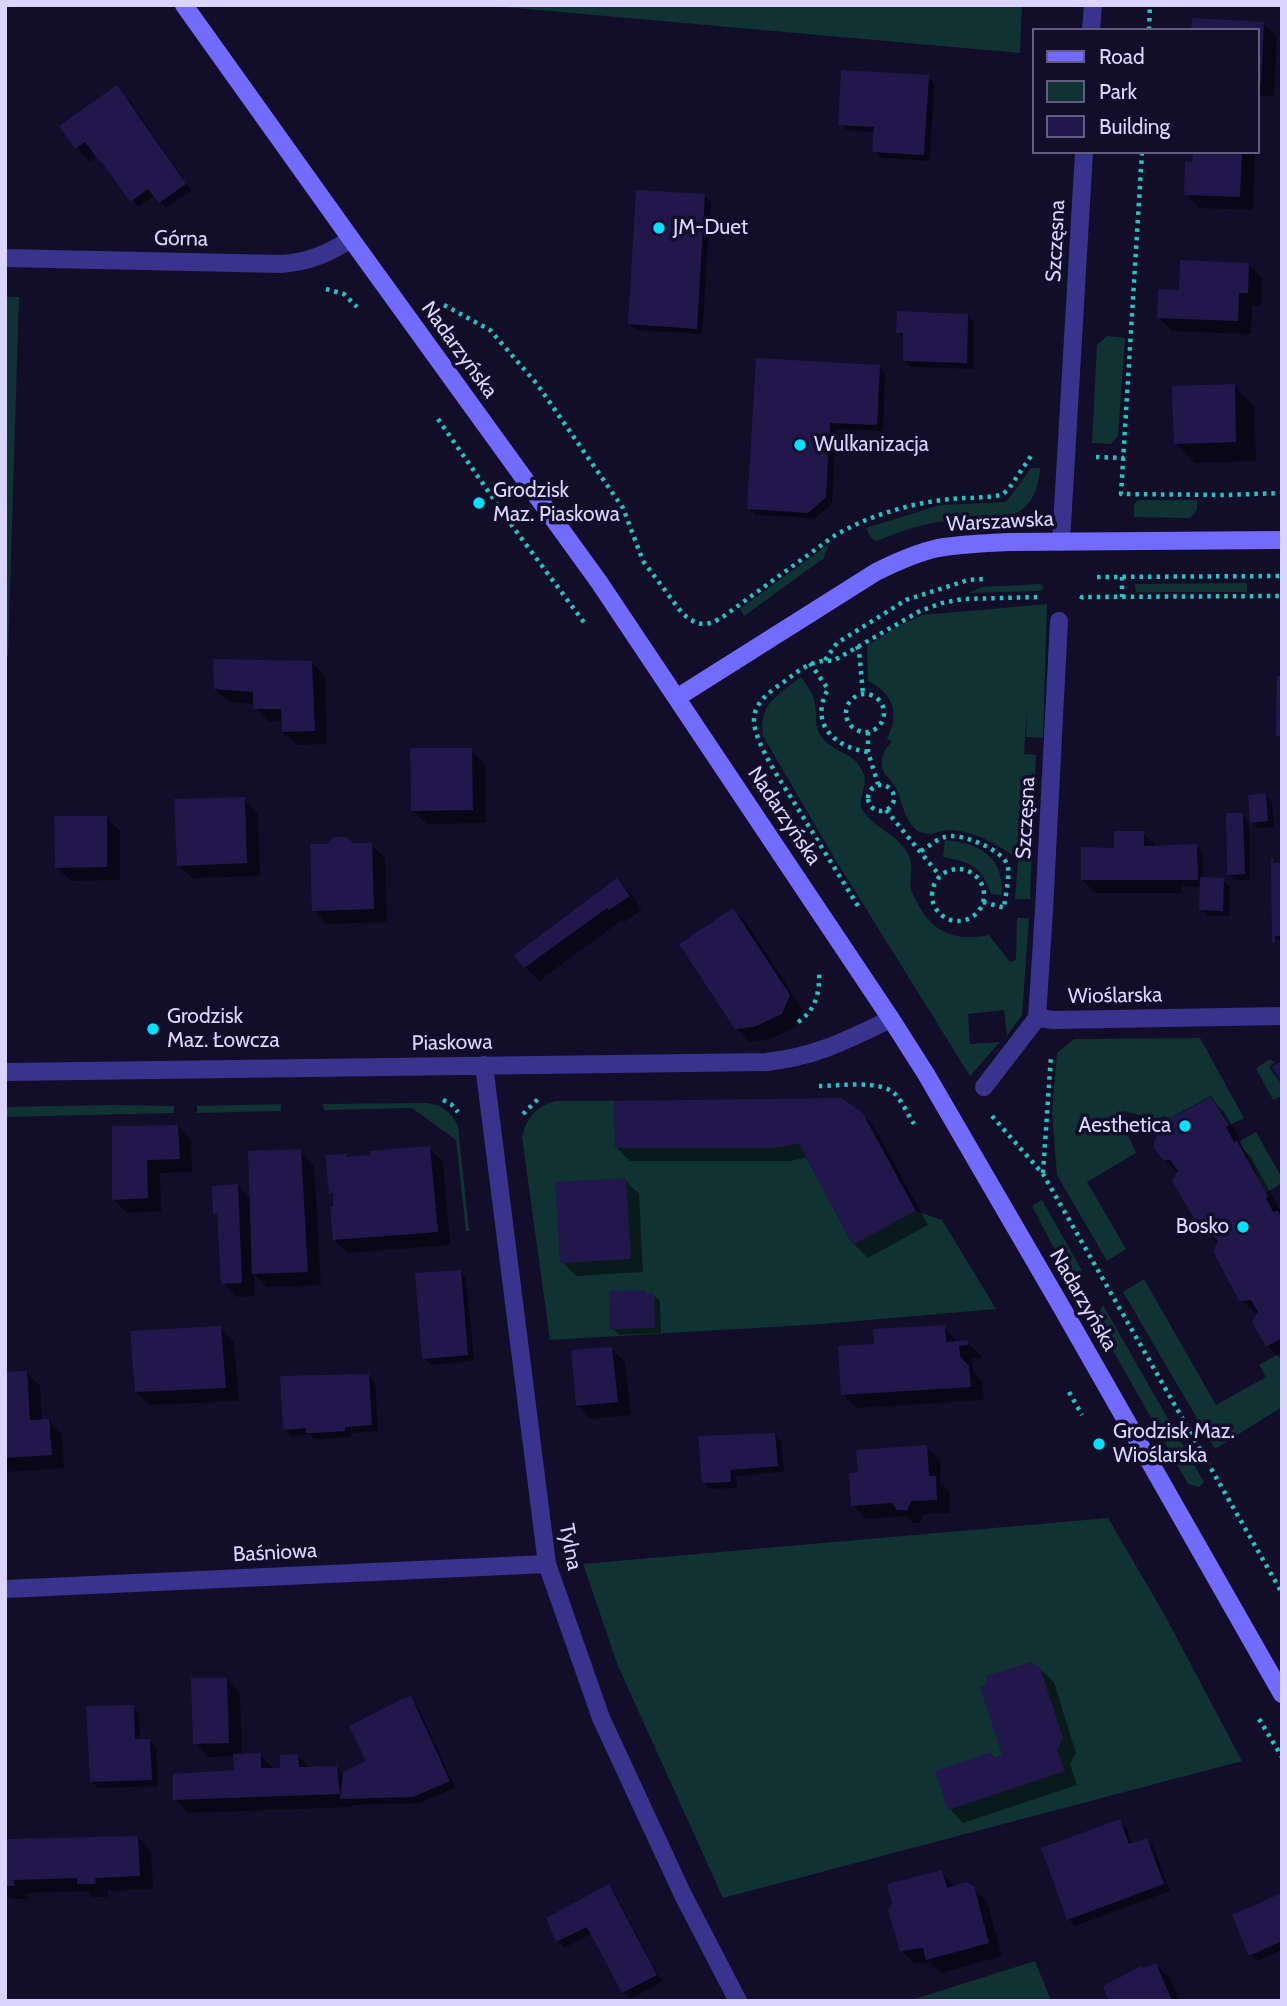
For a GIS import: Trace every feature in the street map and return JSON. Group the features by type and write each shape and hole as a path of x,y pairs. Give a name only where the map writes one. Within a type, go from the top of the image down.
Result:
{"street":[{"name":"Nadarzyńska","path":"184,5 530,486 678,697 891,1019 926,1074 1062,1308 1282,1694"},
{"path":"1091,28 1093,5"},
{"name":"Szczęsna","path":"1061,542 1084,154"},
{"name":"Górna","path":"5,258 281,264 321,256 351,239"},
{"name":"Warszawska","path":"678,697 876,572 908,557 937,548 972,544 1282,540"},
{"name":"Szczęsna","path":"1037,1018 1059,621"},
{"name":"Wioślarska","path":"1037,1018 1054,1020 1282,1016"},
{"path":"984,1087 1037,1018"},
{"name":"Piaskowa","path":"5,1072 753,1062 791,1059 826,1049 891,1019"},
{"name":"Tylna","path":"485,1065 547,1564 601,1718 683,1895 738,2001"},
{"name":"Baśniowa","path":"5,1589 547,1564"}],"path":[{"path":"1149,28 1150,5"},
{"path":"1121,505 1142,154"},
{"path":"444,305 490,330 537,384 622,508 643,561 682,614 702,624 711,624 724,616 852,525 941,500 1001,495 1008,490 1032,453 1041,454"},
{"path":"435,416 586,626"},
{"path":"1089,456 1124,458"},
{"path":"1121,494 1282,493"},
{"path":"1122,565 1122,597"},
{"path":"1089,576 1282,576"},
{"path":"825,660 837,643 906,600 968,580 993,578"},
{"path":"1082,597 1282,596"},
{"path":"774,769 757,736 754,722 758,706 764,698 810,663 833,661 919,611 942,603 963,599 1043,597"},
{"path":"857,646 863,694"},
{"path":"810,663 828,690 820,709 829,734 852,750 868,752"},
{"path":"863,694 877,698 884,708 879,726 868,732 861,732 850,726 846,714 849,702 863,694"},
{"path":"868,732 868,752 878,784"},
{"path":"878,784 893,791 894,800 886,810 877,811 868,802 870,789 878,784"},
{"path":"886,810 940,876"},
{"path":"922,852 944,837 954,836 972,840 1002,855 1009,867 1004,908"},
{"path":"956,869 964,869 978,878 984,893 980,910 965,920 948,919 941,914 935,907 933,890 940,876 956,869"},
{"path":"805,1017 818,996 819,969"},
{"path":"1043,1174 1051,1052"},
{"path":"810,1087 865,1085 888,1089 896,1094 917,1128"},
{"path":"521,1119 533,1102 541,1097"},
{"path":"439,1098 450,1104 463,1121"},
{"path":"985,1108 1043,1174 1282,1593"}],"green space":[{"path":"1022,5 1020,53 505,7"},
{"path":"5,297 19,297 8,656 5,656"},
{"path":"1107,336 1125,338 1118,436 1111,444 1092,443 1097,345"},
{"path":"1031,468 1040,468 1030,502 1020,511 1008,516 936,522 877,541 871,538 866,528 940,505 1006,502"},
{"path":"1138,500 1197,500 1197,510 1190,518 1134,517 1134,504"},
{"path":"829,544 824,558 744,616 740,609"},
{"path":"1247,583 1247,592 1136,592 1135,584"},
{"path":"1040,584 1044,588 1040,591 968,593 982,587"},
{"path":"1047,604 1043,738 1026,737 1027,708 1024,754 1036,755 1030,899 1015,899 1018,861 1012,855 996,844 968,833 950,830 923,833 908,820 896,788 883,769 885,750 892,742 887,738 893,712 892,705 883,691 868,681 867,646 898,626 923,615"},
{"path":"801,677 813,697 817,727 821,736 856,761 864,775 861,803 863,811 874,823 894,837 909,856 912,890 926,917 949,934 968,937 989,935 1010,962 1016,960 1017,918 1029,918 1022,1015 1007,1036 1004,1010 968,1014 970,1044 1000,1042 970,1076 832,854 763,736 762,725 767,708 778,695"},
{"path":"945,840 969,845 987,854 999,871 1002,895 991,894 984,878 974,867 943,857"},
{"path":"1200,1038 1244,1118 1230,1125 1211,1096 1170,1118 1162,1116 1159,1120 1123,1111 1121,1119 1136,1153 1087,1182 1126,1249 1107,1261 1057,1175 1052,1112 1057,1053 1074,1039"},
{"path":"1270,1059 1274,1062 1269,1067 1282,1085 1282,1096 1273,1100 1256,1068"},
{"path":"555,1101 614,1101 615,1148 775,1148 799,1144 853,1245 916,1211 942,1220 996,1309 823,1324 550,1340 522,1137 533,1114 542,1106"},
{"path":"427,1103 446,1110 458,1126 469,1231 466,1231 456,1140 412,1108 324,1110 323,1104"},
{"path":"281,1104 281,1111 197,1113 197,1106"},
{"path":"174,1106 174,1113 5,1117 5,1107"},
{"path":"1256,1132 1282,1178 1282,1183 1266,1193 1240,1141"},
{"path":"1042,1200 1082,1271 1074,1272 1064,1268 1032,1206"},
{"path":"1144,1279 1216,1405 1266,1377 1259,1365 1282,1352 1282,1407 1215,1449 1123,1292"},
{"path":"1103,1305 1204,1482 1199,1487 1188,1484 1096,1320"},
{"path":"1108,1518 1163,1612 1242,1761 723,1898 618,1666 583,1564"},
{"path":"1035,1961 1051,2001 908,2001"}],"building":[{"path":"1192,18 1264,22 1261,83 1259,28 1191,28"},
{"path":"841,70 929,75 924,155 872,152 874,127 838,125"},
{"path":"117,85 186,184 159,203 148,189 130,202 85,142 75,149 59,126"},
{"path":"1193,154 1242,154 1240,197 1184,195 1185,162 1192,162"},
{"path":"636,190 705,194 697,329 628,324"},
{"path":"1180,260 1249,263 1248,293 1239,293 1238,321 1157,318 1158,289 1179,290"},
{"path":"897,311 968,314 967,363 903,361 903,333 896,333"},
{"path":"756,358 880,365 877,425 830,423 826,497 808,513 747,509"},
{"path":"1235,384 1236,442 1174,444 1172,386"},
{"path":"213,659 312,661 315,731 282,732 281,709 253,709 253,692 214,689"},
{"path":"1277,676 1282,676 1282,737 1276,736"},
{"path":"410,748 472,748 473,810 411,811"},
{"path":"1266,793 1268,821 1250,823 1248,795"},
{"path":"245,797 247,863 177,866 174,799"},
{"path":"1226,813 1243,813 1245,874 1227,875"},
{"path":"54,816 107,816 107,867 55,868"},
{"path":"1114,831 1144,831 1144,846 1197,844 1198,880 1081,880 1081,847 1114,848"},
{"path":"333,837 347,837 353,843 372,843 374,909 312,911 310,844 328,844"},
{"path":"1271,858 1273,863 1282,863 1282,936 1275,936 1275,943 1272,943"},
{"path":"1200,877 1224,878 1223,911 1199,910"},
{"path":"617,878 630,896 609,910 607,908 524,968 514,955"},
{"path":"733,908 790,995 782,1014 754,1027 735,1029 679,944"},
{"path":"1282,1061 1282,1082 1272,1067"},
{"path":"1211,1097 1229,1125 1226,1127 1234,1142 1237,1141 1268,1196 1266,1198 1273,1212 1278,1211 1282,1219 1282,1338 1266,1347 1252,1322 1258,1312 1251,1300 1239,1301 1213,1251 1218,1242 1209,1231 1201,1230 1172,1181 1178,1171 1170,1160 1163,1160 1153,1147 1161,1117 1171,1118"},
{"path":"841,1098 862,1112 916,1211 853,1245 799,1144 775,1148 615,1148 614,1101"},
{"path":"178,1125 180,1159 147,1160 148,1198 112,1200 112,1126"},
{"path":"430,1146 438,1232 333,1240 330,1207 333,1207 333,1193 329,1194 325,1155 371,1155 370,1151"},
{"path":"301,1149 308,1272 252,1274 248,1151"},
{"path":"626,1178 631,1259 560,1263 555,1182"},
{"path":"238,1184 242,1283 221,1284 217,1214 213,1214 212,1186"},
{"path":"461,1270 468,1355 422,1359 415,1273"},
{"path":"646,1290 646,1293 654,1293 655,1328 610,1329 609,1291"},
{"path":"945,1325 946,1342 968,1340 968,1345 959,1346 960,1356 969,1366 971,1387 841,1395 838,1346 874,1344 873,1329"},
{"path":"221,1326 226,1388 135,1392 130,1331"},
{"path":"612,1347 618,1402 576,1406 571,1350"},
{"path":"27,1371 30,1420 49,1419 52,1455 5,1458 5,1372"},
{"path":"369,1374 372,1425 345,1427 345,1431 316,1433 306,1433 306,1428 283,1430 280,1376"},
{"path":"775,1433 778,1466 730,1470 731,1482 702,1483 698,1436"},
{"path":"927,1445 929,1476 936,1476 937,1500 911,1501 907,1510 897,1510 892,1503 851,1506 849,1473 858,1472 856,1450"},
{"path":"1031,1662 1040,1667 1063,1738 1057,1750 1065,1771 948,1810 935,1771 991,1752 993,1758 1002,1755 980,1687 984,1686 986,1676"},
{"path":"191,1678 227,1678 229,1743 193,1744"},
{"path":"411,1696 450,1781 413,1797 340,1799 343,1772 366,1761 349,1726"},
{"path":"134,1705 135,1739 150,1739 152,1780 90,1782 86,1706"},
{"path":"261,1753 261,1768 280,1768 280,1755 298,1754 299,1767 337,1766 340,1794 173,1800 173,1774 234,1770 233,1754"},
{"path":"1120,1819 1129,1844 1147,1838 1164,1884 1067,1920 1041,1848"},
{"path":"138,1836 140,1876 95,1878 96,1884 77,1884 77,1878 14,1880 15,1886 5,1886 5,1839"},
{"path":"942,1870 947,1888 966,1882 974,1886 989,1943 926,1960 923,1948 900,1951 888,1910 892,1903 887,1884"},
{"path":"609,1884 657,1975 622,1993 587,1927 556,1942 546,1918"},
{"path":"1282,1893 1282,1941 1249,1956 1232,1915"},
{"path":"1156,1963 1172,2001 1109,2001 1103,1986 1142,1966 1143,1968"}],"place":[{"name":"JM-Duet","path":"659,228"},
{"name":"Wulkanizacja","path":"800,445"},
{"name":"Grodzisk Maz. Piaskowa","path":"479,503"},
{"name":"Grodzisk Maz. Łowcza","path":"153,1029"},
{"name":"Aesthetica","path":"1185,1126"},
{"name":"Bosko","path":"1243,1227"},
{"name":"Grodzisk Maz. Wioślarska","path":"1099,1444"}]}
